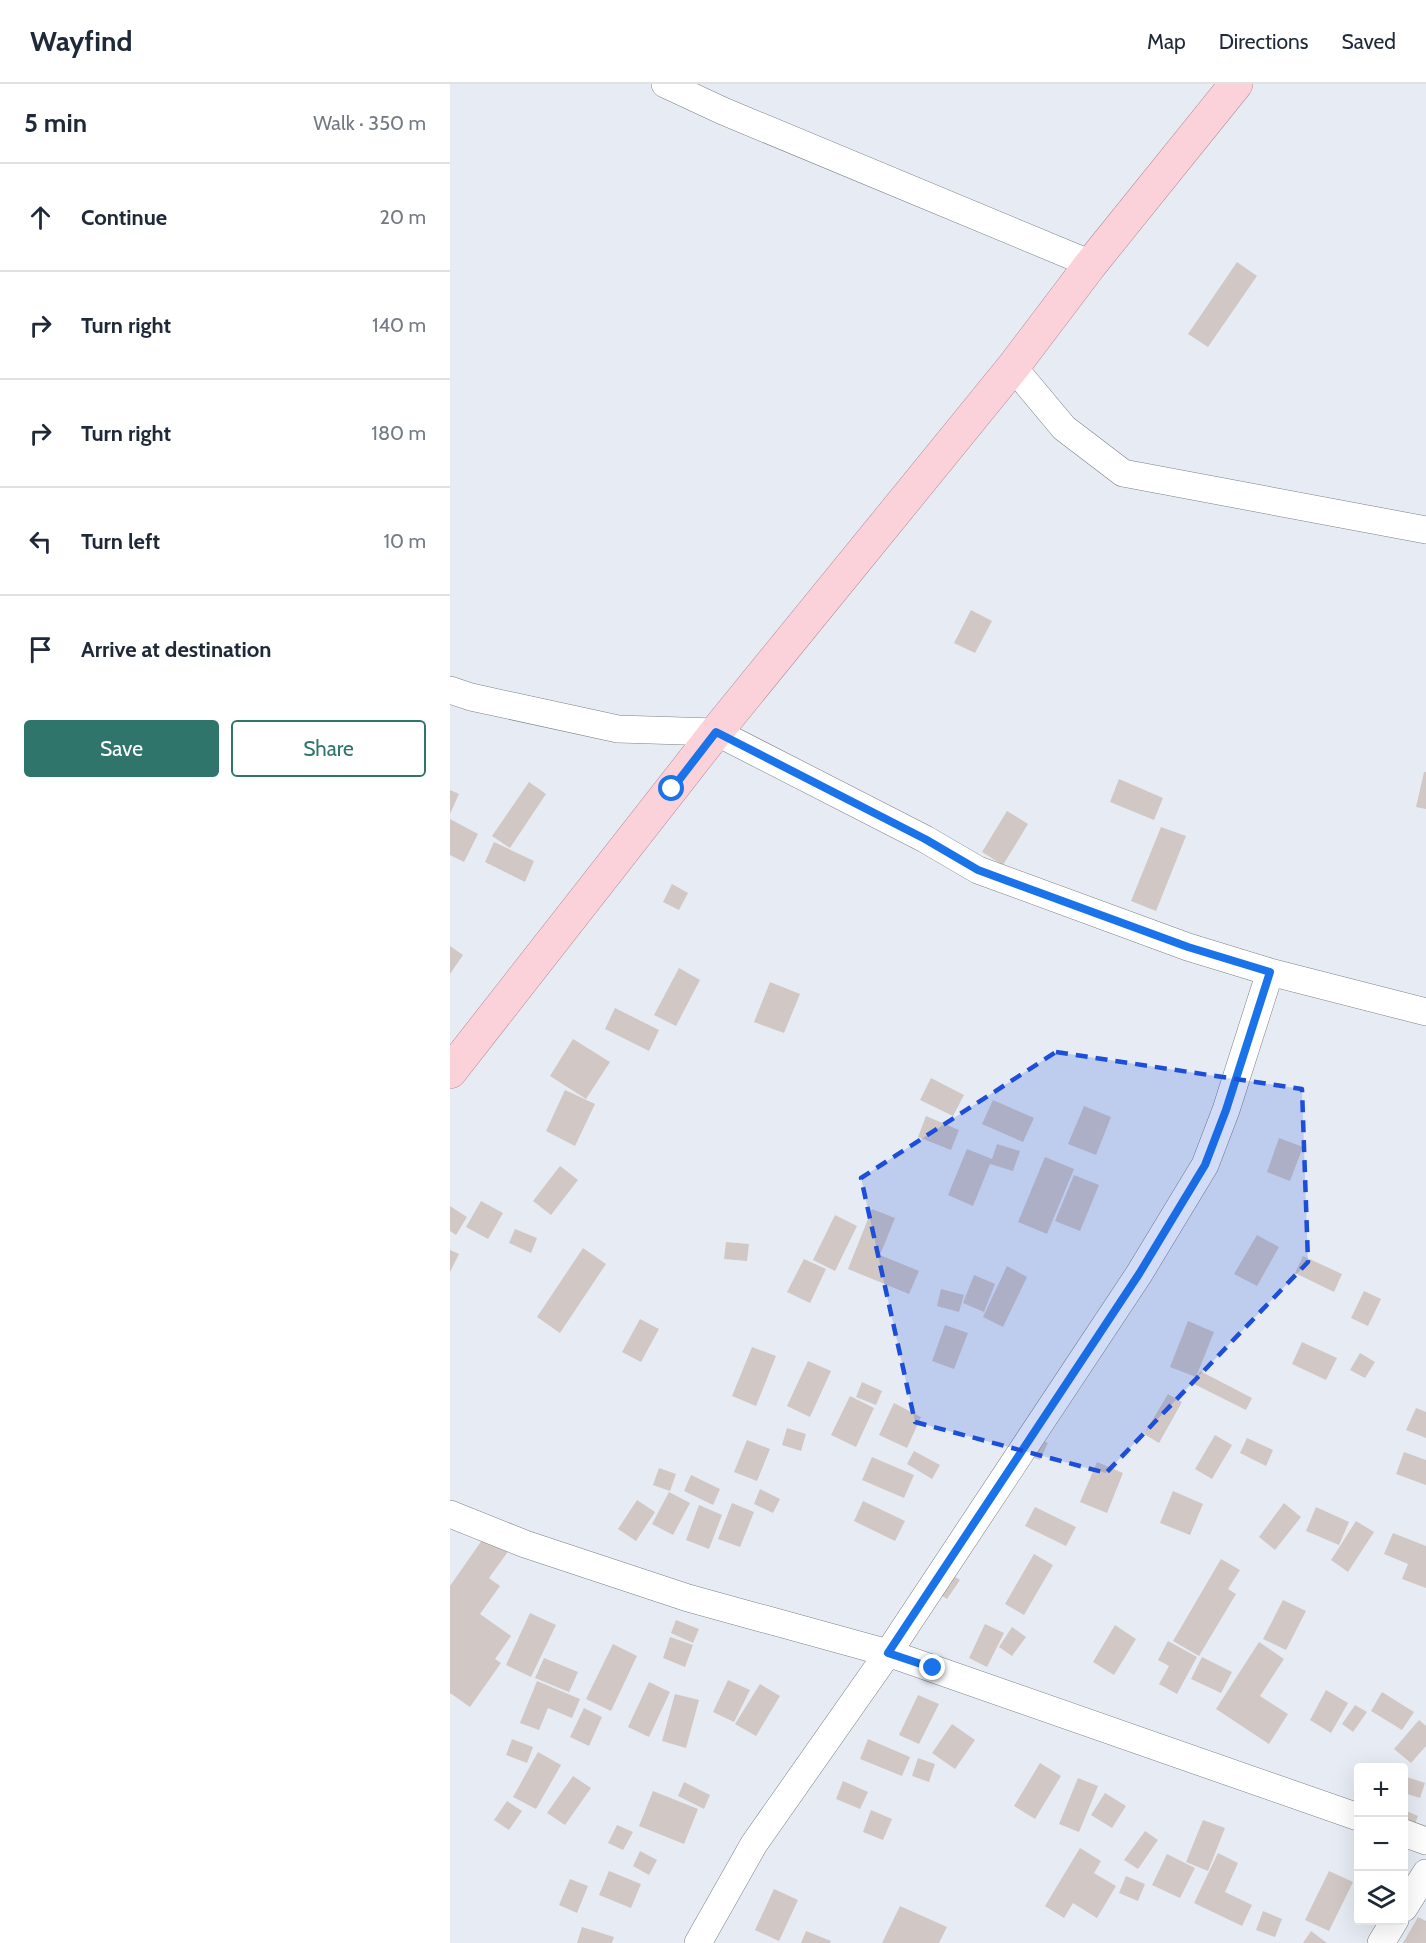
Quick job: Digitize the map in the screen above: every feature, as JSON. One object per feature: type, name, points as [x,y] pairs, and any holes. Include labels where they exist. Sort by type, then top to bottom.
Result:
[{"type":"main road","points":[[450,1072],[716,732],[1014,367],[1091,264],[1236,84]]},
{"type":"street","points":[[664,84],[723,111],[1091,264]]},
{"type":"street","points":[[1014,367],[1064,428],[1123,473],[1426,530]]},
{"type":"street","points":[[450,690],[471,697],[618,729],[716,732],[925,839],[978,870],[1188,947],[1270,972],[1426,1012]]},
{"type":"street","points":[[698,1943],[754,1844],[888,1653],[1139,1274],[1205,1165],[1226,1110],[1270,972]]},
{"type":"street","points":[[450,1514],[525,1544],[688,1598],[888,1653],[1354,1815]]},
{"type":"street","points":[[1408,1834],[1426,1841]]},
{"type":"street","points":[[1408,1902],[1426,1873]]},
{"type":"street","points":[[1381,1943],[1392,1925]]},
{"type":"highlighted area","points":[[1056,1052],[1302,1089],[1308,1262],[1106,1473],[915,1422],[861,1178]]},
{"type":"building","points":[[1237,262],[1257,276],[1208,347],[1188,334]]},
{"type":"building","points":[[971,610],[992,621],[975,653],[954,643]]},
{"type":"building","points":[[1424,772],[1426,772],[1426,809],[1416,807]]},
{"type":"building","points":[[1119,779],[1163,798],[1154,820],[1110,802]]},
{"type":"building","points":[[529,782],[546,794],[510,848],[492,836]]},
{"type":"building","points":[[450,790],[459,794],[450,814]]},
{"type":"building","points":[[1007,811],[1028,824],[1003,865],[982,852]]},
{"type":"building","points":[[450,819],[478,834],[464,862],[450,855]]},
{"type":"building","points":[[1161,827],[1186,836],[1156,911],[1131,901]]},
{"type":"building","points":[[494,842],[534,861],[525,882],[485,862]]},
{"type":"building","points":[[672,884],[688,893],[679,910],[663,902]]},
{"type":"building","points":[[450,946],[463,955],[450,974]]},
{"type":"building","points":[[679,968],[700,980],[676,1026],[654,1015]]},
{"type":"building","points":[[770,982],[800,994],[784,1033],[754,1022]]},
{"type":"building","points":[[615,1008],[659,1030],[649,1051],[605,1029]]},
{"type":"building","points":[[573,1039],[610,1062],[586,1099],[550,1076]]},
{"type":"building","points":[[931,1078],[964,1095],[953,1116],[920,1100]]},
{"type":"building","points":[[565,1090],[595,1104],[575,1146],[546,1131]]},
{"type":"building","points":[[993,1100],[1034,1118],[1023,1142],[982,1124]]},
{"type":"building","points":[[1084,1106],[1111,1117],[1096,1155],[1068,1144]]},
{"type":"building","points":[[926,1116],[959,1130],[951,1150],[918,1137]]},
{"type":"building","points":[[1279,1138],[1303,1147],[1290,1181],[1267,1172]]},
{"type":"building","points":[[997,1144],[1020,1151],[1013,1171],[990,1164],[973,1206],[948,1195],[967,1149],[992,1159]]},
{"type":"building","points":[[1045,1157],[1074,1169],[1047,1234],[1018,1222]]},
{"type":"building","points":[[560,1166],[578,1180],[551,1215],[533,1201]]},
{"type":"building","points":[[1074,1175],[1099,1185],[1080,1231],[1055,1221]]},
{"type":"building","points":[[481,1201],[503,1213],[488,1239],[466,1227]]},
{"type":"building","points":[[450,1206],[467,1217],[456,1235],[450,1231]]},
{"type":"building","points":[[872,1209],[895,1218],[880,1255],[919,1271],[909,1294],[848,1269]]},
{"type":"building","points":[[835,1215],[857,1226],[835,1271],[813,1260]]},
{"type":"building","points":[[515,1229],[537,1238],[531,1253],[509,1243]]},
{"type":"building","points":[[1257,1235],[1279,1247],[1257,1286],[1234,1274]]},
{"type":"building","points":[[726,1242],[749,1244],[747,1261],[724,1259]]},
{"type":"building","points":[[583,1248],[606,1264],[560,1333],[537,1317]]},
{"type":"building","points":[[450,1250],[459,1254],[450,1272]]},
{"type":"building","points":[[1303,1256],[1342,1274],[1334,1292],[1295,1273]]},
{"type":"building","points":[[804,1259],[826,1269],[810,1303],[787,1292]]},
{"type":"building","points":[[1007,1266],[1027,1277],[1003,1327],[983,1317]]},
{"type":"building","points":[[974,1275],[995,1284],[984,1312],[963,1303]]},
{"type":"building","points":[[941,1289],[964,1295],[959,1312],[937,1306]]},
{"type":"building","points":[[1364,1291],[1381,1299],[1368,1326],[1351,1318]]},
{"type":"building","points":[[640,1319],[659,1329],[641,1362],[622,1352]]},
{"type":"building","points":[[1188,1321],[1214,1332],[1196,1377],[1170,1367]]},
{"type":"building","points":[[945,1325],[968,1333],[954,1369],[932,1361]]},
{"type":"building","points":[[1302,1342],[1337,1358],[1326,1380],[1292,1364]]},
{"type":"building","points":[[752,1347],[776,1356],[756,1406],[732,1396]]},
{"type":"building","points":[[1360,1353],[1375,1362],[1365,1378],[1350,1370]]},
{"type":"building","points":[[808,1361],[831,1371],[810,1417],[787,1406]]},
{"type":"building","points":[[1200,1371],[1252,1398],[1246,1410],[1194,1384]]},
{"type":"building","points":[[862,1382],[882,1391],[876,1405],[856,1397]]},
{"type":"building","points":[[1168,1394],[1182,1402],[1159,1443],[1144,1434]]},
{"type":"building","points":[[850,1396],[874,1408],[856,1447],[831,1435]]},
{"type":"building","points":[[894,1403],[921,1417],[907,1448],[879,1435]]},
{"type":"building","points":[[1416,1408],[1426,1412],[1426,1438],[1406,1430]]},
{"type":"building","points":[[787,1428],[806,1434],[801,1451],[782,1445]]},
{"type":"building","points":[[1027,1434],[1048,1443],[1040,1460],[1020,1452]]},
{"type":"building","points":[[1215,1435],[1232,1445],[1212,1479],[1195,1469]]},
{"type":"building","points":[[1247,1438],[1273,1450],[1266,1466],[1240,1453]]},
{"type":"building","points":[[747,1440],[770,1449],[757,1481],[734,1472]]},
{"type":"building","points":[[914,1451],[940,1465],[932,1479],[907,1464]]},
{"type":"building","points":[[1404,1452],[1426,1460],[1426,1485],[1396,1474]]},
{"type":"building","points":[[872,1457],[914,1475],[904,1498],[862,1480]]},
{"type":"building","points":[[1097,1462],[1123,1473],[1107,1513],[1080,1502]]},
{"type":"building","points":[[659,1468],[676,1474],[670,1491],[653,1485]]},
{"type":"building","points":[[691,1475],[720,1489],[713,1505],[684,1491]]},
{"type":"building","points":[[760,1489],[780,1499],[773,1513],[754,1504]]},
{"type":"building","points":[[1173,1491],[1203,1504],[1190,1535],[1160,1523]]},
{"type":"building","points":[[669,1492],[690,1503],[673,1535],[652,1524]]},
{"type":"building","points":[[637,1500],[655,1512],[636,1541],[618,1529]]},
{"type":"building","points":[[863,1501],[905,1521],[895,1541],[854,1521]]},
{"type":"building","points":[[732,1503],[754,1512],[740,1547],[718,1539]]},
{"type":"building","points":[[1284,1503],[1301,1517],[1275,1550],[1259,1537]]},
{"type":"building","points":[[699,1505],[722,1515],[709,1549],[686,1540]]},
{"type":"building","points":[[1035,1507],[1076,1527],[1066,1546],[1025,1526]]},
{"type":"building","points":[[1316,1507],[1349,1522],[1339,1545],[1306,1531]]},
{"type":"building","points":[[1356,1521],[1374,1532],[1348,1572],[1331,1560]]},
{"type":"building","points":[[489,1530],[512,1546],[489,1578],[500,1586],[480,1614],[511,1636],[495,1659],[501,1663],[470,1707],[450,1693],[450,1586]]},
{"type":"building","points":[[1393,1533],[1426,1546],[1426,1588],[1402,1579],[1408,1564],[1384,1554]]},
{"type":"building","points":[[1034,1554],[1053,1565],[1024,1615],[1005,1604]]},
{"type":"building","points":[[1221,1559],[1240,1570],[1228,1589],[1236,1594],[1199,1656],[1173,1641]]},
{"type":"building","points":[[944,1570],[960,1580],[947,1599],[931,1589]]},
{"type":"building","points":[[1283,1600],[1306,1611],[1286,1650],[1263,1639]]},
{"type":"building","points":[[530,1613],[556,1625],[531,1677],[506,1665]]},
{"type":"building","points":[[676,1620],[699,1629],[693,1643],[671,1633]]},
{"type":"building","points":[[985,1624],[1004,1633],[987,1667],[969,1658]]},
{"type":"building","points":[[1115,1625],[1136,1639],[1114,1675],[1093,1662]]},
{"type":"building","points":[[1012,1627],[1026,1637],[1012,1656],[999,1647]]},
{"type":"building","points":[[670,1637],[693,1645],[685,1667],[663,1658]]},
{"type":"building","points":[[1168,1641],[1197,1657],[1177,1694],[1159,1684],[1169,1666],[1158,1660]]},
{"type":"building","points":[[1259,1642],[1284,1659],[1260,1696],[1288,1714],[1269,1744],[1216,1709]]},
{"type":"building","points":[[613,1644],[637,1656],[611,1711],[586,1699]]},
{"type":"building","points":[[1202,1657],[1232,1672],[1221,1693],[1191,1679]]},
{"type":"building","points":[[544,1658],[578,1672],[569,1692],[535,1678]]},
{"type":"building","points":[[728,1680],[750,1690],[734,1722],[713,1712]]},
{"type":"building","points":[[537,1681],[580,1699],[572,1718],[548,1708],[539,1730],[520,1723]]},
{"type":"building","points":[[649,1682],[670,1692],[649,1737],[628,1727]]},
{"type":"building","points":[[760,1684],[780,1696],[756,1736],[735,1724]]},
{"type":"building","points":[[1326,1690],[1348,1703],[1331,1733],[1310,1720]]},
{"type":"building","points":[[1382,1692],[1414,1712],[1402,1730],[1371,1711]]},
{"type":"building","points":[[675,1694],[699,1700],[686,1748],[662,1741]]},
{"type":"building","points":[[918,1695],[939,1704],[919,1744],[899,1735]]},
{"type":"building","points":[[1355,1705],[1367,1712],[1353,1732],[1342,1724]]},
{"type":"building","points":[[584,1708],[602,1717],[589,1746],[570,1737]]},
{"type":"building","points":[[1419,1720],[1426,1726],[1426,1746],[1411,1763],[1394,1749]]},
{"type":"building","points":[[952,1724],[975,1740],[955,1769],[932,1753]]},
{"type":"building","points":[[512,1739],[533,1747],[527,1763],[506,1755]]},
{"type":"building","points":[[868,1739],[910,1757],[902,1776],[860,1759]]},
{"type":"building","points":[[538,1752],[561,1765],[536,1809],[513,1797]]},
{"type":"building","points":[[918,1758],[935,1764],[929,1782],[912,1776]]},
{"type":"building","points":[[1040,1763],[1061,1776],[1035,1819],[1014,1806]]},
{"type":"building","points":[[573,1776],[591,1788],[565,1825],[547,1813]]},
{"type":"building","points":[[1408,1777],[1425,1783],[1420,1798],[1408,1794]]},
{"type":"building","points":[[1078,1778],[1098,1786],[1079,1832],[1059,1824]]},
{"type":"building","points":[[843,1781],[868,1792],[860,1809],[836,1799]]},
{"type":"building","points":[[684,1782],[710,1795],[704,1809],[678,1796]]},
{"type":"building","points":[[653,1791],[698,1809],[684,1844],[639,1826]]},
{"type":"building","points":[[1105,1793],[1126,1806],[1112,1828],[1091,1815]]},
{"type":"building","points":[[507,1801],[522,1811],[509,1830],[494,1820]]},
{"type":"building","points":[[871,1810],[892,1819],[883,1840],[863,1832]]},
{"type":"building","points":[[1408,1812],[1418,1816],[1412,1832],[1408,1830]]},
{"type":"building","points":[[1203,1820],[1225,1828],[1208,1871],[1186,1862]]},
{"type":"building","points":[[617,1825],[633,1832],[623,1850],[608,1843]]},
{"type":"building","points":[[1145,1831],[1158,1840],[1138,1869],[1124,1860]]},
{"type":"building","points":[[1080,1848],[1101,1861],[1094,1873],[1116,1886],[1097,1918],[1073,1903],[1064,1918],[1045,1906]]},
{"type":"building","points":[[640,1851],[657,1860],[649,1875],[633,1866]]},
{"type":"building","points":[[1218,1853],[1238,1863],[1225,1892],[1252,1905],[1242,1926],[1194,1903]]},
{"type":"building","points":[[1167,1854],[1195,1868],[1180,1898],[1152,1885]]},
{"type":"building","points":[[609,1871],[641,1884],[631,1908],[599,1895]]},
{"type":"building","points":[[1329,1871],[1353,1882],[1329,1931],[1305,1920]]},
{"type":"building","points":[[1126,1876],[1145,1884],[1138,1901],[1119,1893]]},
{"type":"building","points":[[570,1879],[588,1886],[577,1913],[559,1905]]},
{"type":"building","points":[[774,1889],[798,1900],[779,1941],[755,1930]]},
{"type":"building","points":[[900,1906],[947,1927],[939,1943],[882,1943]]},
{"type":"building","points":[[1263,1911],[1282,1919],[1275,1937],[1256,1930]]},
{"type":"building","points":[[1418,1917],[1426,1921],[1426,1943],[1403,1943]]},
{"type":"building","points":[[582,1927],[614,1937],[612,1943],[577,1943]]},
{"type":"building","points":[[806,1931],[831,1941],[830,1943],[801,1943]]},
{"type":"building","points":[[1311,1931],[1327,1943],[1303,1943]]},
{"type":"route","points":[[672,789],[716,732],[925,839],[978,870],[1188,947],[1270,972],[1226,1110],[1205,1165],[1139,1274],[888,1653],[933,1668]]}]
